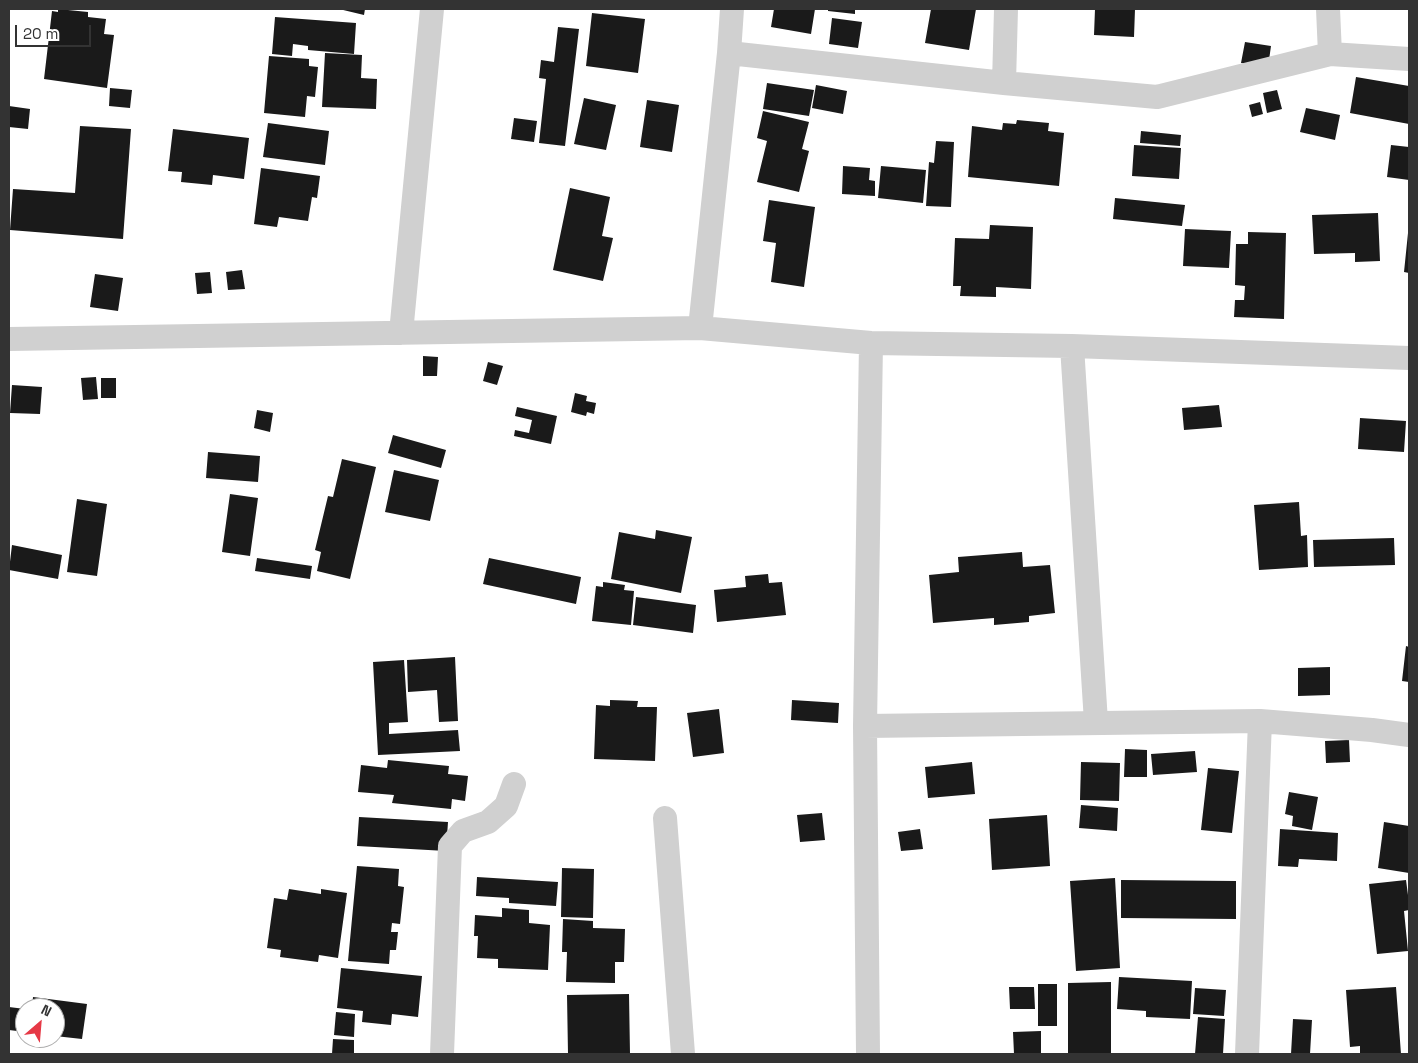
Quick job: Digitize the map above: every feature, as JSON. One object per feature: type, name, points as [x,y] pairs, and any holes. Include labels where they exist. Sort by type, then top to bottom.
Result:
[{"type":"street","points":[[401,333],[432,9]]},
{"type":"street","points":[[700,328],[732,9]]},
{"type":"street","points":[[1004,83],[1006,9]]},
{"type":"street","points":[[1328,9],[1330,54]]},
{"type":"street","points":[[729,53],[1004,83],[1157,97],[1330,54],[1409,59]]},
{"type":"street","points":[[9,339],[700,328],[872,343],[1072,346],[1409,358]]},
{"type":"street","points":[[868,1054],[865,726],[872,343]]},
{"type":"street","points":[[1072,346],[1096,722]]},
{"type":"street","points":[[865,726],[1260,721],[1372,730],[1409,735]]},
{"type":"street","points":[[1247,1054],[1260,721]]},
{"type":"street","points":[[442,1054],[450,846],[463,831],[488,822],[506,806],[514,784]]},
{"type":"street","points":[[665,818],[682,1054]]},
{"type":"building","points":[[58,9],[88,12],[88,17],[106,19],[104,34],[114,35],[107,88],[44,79],[52,11],[58,12]]},
{"type":"building","points":[[339,9],[365,9],[364,15]]},
{"type":"building","points":[[774,9],[815,9],[811,34],[771,27]]},
{"type":"building","points":[[828,9],[855,9],[855,14],[828,11]]},
{"type":"building","points":[[931,9],[976,9],[969,50],[925,43]]},
{"type":"building","points":[[1095,9],[1135,9],[1134,37],[1094,35]]},
{"type":"building","points":[[592,13],[645,19],[638,73],[586,66]]},
{"type":"building","points":[[275,17],[356,23],[354,54],[308,50],[308,46],[293,44],[292,56],[272,54]]},
{"type":"building","points":[[832,18],[862,22],[858,48],[829,44]]},
{"type":"building","points":[[558,27],[579,29],[565,146],[539,143],[546,79],[539,78],[541,60],[554,62]]},
{"type":"building","points":[[1245,42],[1271,46],[1268,67],[1241,63]]},
{"type":"building","points":[[325,53],[362,55],[361,78],[377,79],[376,109],[322,107]]},
{"type":"building","points":[[269,56],[309,59],[309,66],[318,67],[315,97],[307,96],[305,117],[264,113]]},
{"type":"building","points":[[1356,77],[1409,86],[1409,124],[1350,113]]},
{"type":"building","points":[[767,83],[814,90],[809,116],[763,109]]},
{"type":"building","points":[[816,85],[847,91],[843,114],[812,108]]},
{"type":"building","points":[[110,88],[132,90],[130,108],[109,106]]},
{"type":"building","points":[[1277,90],[1282,109],[1267,113],[1263,93]]},
{"type":"building","points":[[584,98],[616,105],[606,150],[574,144]]},
{"type":"building","points":[[647,100],[679,105],[672,152],[640,147]]},
{"type":"building","points":[[1260,102],[1263,114],[1252,117],[1249,105]]},
{"type":"building","points":[[9,106],[30,109],[28,129],[9,127]]},
{"type":"building","points":[[1306,108],[1340,115],[1335,140],[1300,132]]},
{"type":"building","points":[[763,111],[809,122],[802,149],[809,151],[799,192],[757,182],[767,141],[757,138]]},
{"type":"building","points":[[514,118],[537,121],[534,142],[511,139]]},
{"type":"building","points":[[1017,120],[1049,123],[1048,131],[1064,133],[1059,186],[968,177],[972,126],[1002,130],[1003,123],[1016,124]]},
{"type":"building","points":[[268,123],[329,131],[325,165],[263,157]]},
{"type":"building","points":[[80,126],[131,129],[123,239],[10,230],[13,189],[75,193]]},
{"type":"building","points":[[173,129],[249,138],[244,179],[213,175],[212,185],[181,182],[182,172],[168,171]]},
{"type":"building","points":[[1141,131],[1181,135],[1180,146],[1140,143]]},
{"type":"building","points":[[936,141],[954,142],[951,207],[926,206],[929,162],[934,163]]},
{"type":"building","points":[[1134,145],[1181,148],[1179,179],[1132,176]]},
{"type":"building","points":[[1391,145],[1409,147],[1409,180],[1387,177]]},
{"type":"building","points":[[843,166],[870,168],[869,180],[875,181],[875,196],[842,194]]},
{"type":"building","points":[[881,166],[926,170],[923,203],[878,198]]},
{"type":"building","points":[[261,168],[320,176],[317,198],[312,197],[308,221],[279,217],[277,227],[254,224]]},
{"type":"building","points":[[570,188],[610,197],[602,236],[613,238],[603,281],[553,270]]},
{"type":"building","points":[[1115,198],[1185,205],[1182,226],[1113,219]]},
{"type":"building","points":[[769,200],[815,207],[804,287],[771,282],[776,243],[763,241]]},
{"type":"building","points":[[1378,213],[1380,261],[1355,262],[1355,253],[1314,254],[1312,215]]},
{"type":"building","points":[[990,225],[1033,227],[1031,289],[996,287],[996,297],[960,296],[961,286],[953,286],[955,238],[989,239]]},
{"type":"building","points":[[1185,229],[1231,231],[1229,268],[1183,266]]},
{"type":"building","points":[[1248,232],[1286,233],[1284,319],[1234,317],[1235,300],[1244,300],[1245,286],[1235,285],[1236,244],[1248,244]]},
{"type":"building","points":[[1409,233],[1409,273],[1404,272]]},
{"type":"building","points":[[242,270],[245,289],[228,290],[226,272]]},
{"type":"building","points":[[210,272],[212,293],[197,294],[195,273]]},
{"type":"building","points":[[95,274],[123,278],[118,311],[90,307]]},
{"type":"building","points":[[423,356],[438,357],[437,376],[423,376]]},
{"type":"building","points":[[488,362],[503,366],[497,385],[483,381]]},
{"type":"building","points":[[96,377],[98,399],[83,400],[81,378]]},
{"type":"building","points":[[101,378],[116,378],[116,398],[101,398]]},
{"type":"building","points":[[12,385],[42,387],[40,414],[10,413]]},
{"type":"building","points":[[575,393],[587,396],[586,401],[596,403],[594,414],[587,412],[586,416],[571,412]]},
{"type":"building","points":[[1219,405],[1222,427],[1184,430],[1182,408]]},
{"type":"building","points":[[517,407],[557,416],[551,444],[514,436],[515,430],[529,433],[532,420],[515,416]]},
{"type":"building","points":[[257,410],[273,413],[270,432],[254,428]]},
{"type":"building","points":[[1360,418],[1406,421],[1404,452],[1358,449]]},
{"type":"building","points":[[393,435],[446,450],[441,468],[388,453]]},
{"type":"building","points":[[208,452],[260,456],[258,482],[206,478]]},
{"type":"building","points":[[342,459],[376,467],[350,579],[317,571],[321,552],[315,550],[328,496],[333,497]]},
{"type":"building","points":[[394,470],[439,480],[430,521],[385,512]]},
{"type":"building","points":[[230,494],[258,498],[250,556],[222,552]]},
{"type":"building","points":[[77,499],[107,504],[97,576],[67,572]]},
{"type":"building","points":[[1299,502],[1301,536],[1307,535],[1308,567],[1259,570],[1254,505]]},
{"type":"building","points":[[656,530],[692,537],[681,593],[611,579],[619,532],[655,539]]},
{"type":"building","points":[[1394,538],[1395,565],[1314,567],[1313,540]]},
{"type":"building","points":[[12,545],[62,555],[58,579],[9,570]]},
{"type":"building","points":[[1022,552],[1023,567],[1050,565],[1055,613],[1029,616],[1029,622],[994,625],[994,618],[933,623],[929,575],[959,572],[958,557]]},
{"type":"building","points":[[257,558],[312,566],[310,579],[255,571]]},
{"type":"building","points":[[489,558],[581,577],[576,604],[483,584]]},
{"type":"building","points":[[768,574],[769,583],[782,582],[786,615],[717,622],[714,590],[746,587],[745,576]]},
{"type":"building","points":[[603,582],[625,585],[624,590],[634,591],[631,625],[592,621],[596,586],[603,587]]},
{"type":"building","points":[[636,597],[696,605],[693,633],[633,625]]},
{"type":"building","points":[[1406,646],[1409,647],[1409,682],[1402,681]]},
{"type":"building","points":[[455,657],[458,721],[439,722],[437,690],[408,692],[407,660]]},
{"type":"building","points":[[404,660],[408,722],[389,723],[389,734],[458,730],[460,751],[378,755],[373,662]]},
{"type":"building","points":[[1330,667],[1330,695],[1298,696],[1298,668]]},
{"type":"building","points":[[610,700],[638,701],[637,707],[657,707],[655,761],[594,759],[596,705],[610,706]]},
{"type":"building","points":[[792,700],[839,703],[838,723],[791,720]]},
{"type":"building","points":[[719,709],[724,753],[693,757],[687,713]]},
{"type":"building","points":[[1349,740],[1350,762],[1326,763],[1325,741]]},
{"type":"building","points":[[1125,749],[1147,750],[1147,777],[1124,777]]},
{"type":"building","points":[[1195,751],[1197,772],[1153,775],[1151,754]]},
{"type":"building","points":[[388,760],[449,766],[448,774],[468,776],[465,801],[452,799],[451,809],[392,803],[394,795],[358,792],[361,765],[387,768]]},
{"type":"building","points":[[972,762],[975,794],[928,798],[925,767]]},
{"type":"building","points":[[1081,762],[1120,763],[1119,801],[1080,800]]},
{"type":"building","points":[[1208,768],[1239,771],[1232,833],[1201,830]]},
{"type":"building","points":[[1289,792],[1318,797],[1312,830],[1292,826],[1293,816],[1285,814]]},
{"type":"building","points":[[1081,805],[1118,808],[1117,831],[1079,828]]},
{"type":"building","points":[[822,813],[825,840],[800,842],[797,815]]},
{"type":"building","points":[[1047,815],[1050,866],[992,870],[989,819]]},
{"type":"building","points":[[359,817],[448,822],[446,851],[357,846]]},
{"type":"building","points":[[1384,822],[1409,826],[1409,873],[1378,868]]},
{"type":"building","points":[[920,829],[923,849],[901,851],[898,832]]},
{"type":"building","points":[[1280,829],[1338,833],[1337,861],[1299,859],[1298,867],[1278,866]]},
{"type":"building","points":[[357,866],[399,869],[398,886],[404,887],[400,924],[392,923],[391,932],[398,932],[396,950],[390,950],[389,964],[348,961]]},
{"type":"building","points":[[562,868],[594,869],[593,918],[561,917]]},
{"type":"building","points":[[477,877],[558,882],[556,906],[509,903],[509,898],[476,896]]},
{"type":"building","points":[[1115,878],[1120,968],[1076,971],[1070,881]]},
{"type":"building","points":[[1121,880],[1236,881],[1236,919],[1121,918]]},
{"type":"building","points":[[1406,880],[1409,910],[1404,911],[1408,951],[1377,954],[1369,884]]},
{"type":"building","points":[[289,889],[321,894],[321,889],[347,893],[338,958],[319,955],[318,962],[280,957],[281,950],[267,948],[274,898],[287,900]]},
{"type":"building","points":[[502,908],[529,910],[529,923],[550,925],[548,970],[498,968],[498,959],[477,958],[478,936],[474,936],[475,915],[502,917]]},
{"type":"building","points":[[563,919],[593,921],[593,928],[625,929],[624,962],[615,962],[615,983],[566,982],[567,952],[562,952]]},
{"type":"building","points":[[341,968],[422,976],[418,1017],[392,1014],[391,1025],[362,1022],[363,1011],[337,1008]]},
{"type":"building","points":[[1119,977],[1192,981],[1190,1019],[1146,1017],[1146,1011],[1117,1009]]},
{"type":"building","points":[[1111,982],[1111,1054],[1068,1054],[1068,983]]},
{"type":"building","points":[[1038,984],[1057,984],[1057,1026],[1038,1026]]},
{"type":"building","points":[[1009,987],[1034,987],[1035,1009],[1010,1009]]},
{"type":"building","points":[[1396,987],[1401,1054],[1360,1054],[1360,1046],[1350,1047],[1346,990]]},
{"type":"building","points":[[1195,988],[1226,990],[1224,1016],[1193,1014]]},
{"type":"building","points":[[629,994],[630,1054],[568,1054],[567,995]]},
{"type":"building","points":[[65,1001],[87,1004],[82,1039],[65,1037]]},
{"type":"building","points":[[9,1007],[15,1008],[15,1031],[9,1030]]},
{"type":"building","points":[[336,1012],[355,1014],[354,1037],[334,1035]]},
{"type":"building","points":[[1198,1017],[1225,1019],[1223,1054],[1195,1054]]},
{"type":"building","points":[[1293,1019],[1312,1020],[1310,1054],[1291,1054]]},
{"type":"building","points":[[1041,1031],[1041,1054],[1014,1054],[1013,1032]]},
{"type":"building","points":[[333,1039],[354,1040],[354,1054],[332,1054]]}]
